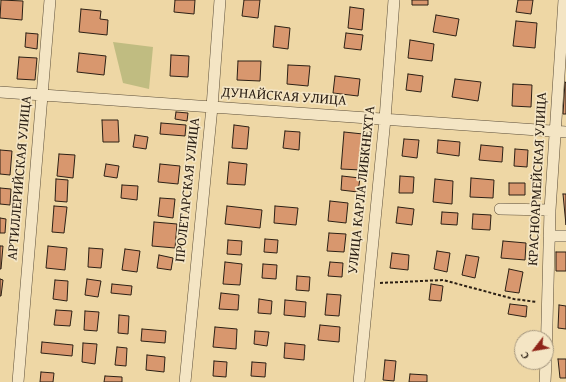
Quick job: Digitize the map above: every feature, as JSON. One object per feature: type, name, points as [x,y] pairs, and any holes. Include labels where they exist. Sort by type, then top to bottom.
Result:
[{"type":"street","name":"АРТИЛЛЕРИЙСКАЯ УЛИЦА","points":[[18,382],[50,0]]},
{"type":"street","name":"ПРОЛЕТАРСКАЯ УЛИЦА","points":[[185,382],[212,107],[220,0]]},
{"type":"street","name":"УЛИЦА КАРЛА ЛИБКНЕХТА","points":[[360,382],[368,283],[385,119],[394,0]]},
{"type":"street","name":"КРАСНОАРМЕЙСКАЯ УЛИЦА","points":[[547,330],[550,210],[561,132],[564,0]]},
{"type":"street","name":"ДУНАЙСКАЯ УЛИЦА","points":[[0,92],[561,132]]},
{"type":"street","points":[[500,209],[550,210]]},
{"type":"street","points":[[550,236],[566,236]]},
{"type":"street","name":"КРАСНОАРМЕЙСКАЯ УЛИЦА","points":[[544,382],[545,370]]},
{"type":"path","points":[[368,283],[443,280],[514,300],[548,304]]},
{"type":"shaded area","points":[[113,42],[153,47],[149,89],[123,83]]},
{"type":"building","points":[[1,0],[23,1],[22,20],[0,18]]},
{"type":"building","points":[[175,0],[195,0],[194,14],[174,12]]},
{"type":"building","points":[[244,0],[260,0],[258,18],[242,16]]},
{"type":"building","points":[[412,0],[428,0],[428,5],[412,5]]},
{"type":"building","points":[[518,0],[533,0],[531,14],[516,12]]},
{"type":"building","points":[[350,7],[364,9],[362,30],[348,28]]},
{"type":"building","points":[[81,9],[101,11],[100,19],[108,20],[107,35],[79,32]]},
{"type":"building","points":[[436,15],[459,19],[456,36],[433,32]]},
{"type":"building","points":[[516,21],[537,23],[535,48],[513,46]]},
{"type":"building","points":[[275,26],[290,28],[288,49],[273,47]]},
{"type":"building","points":[[26,33],[38,34],[37,49],[25,47]]},
{"type":"building","points":[[346,33],[363,35],[361,50],[344,48]]},
{"type":"building","points":[[410,40],[434,44],[432,61],[408,58]]},
{"type":"building","points":[[79,53],[106,56],[104,75],[77,72]]},
{"type":"building","points":[[171,55],[189,56],[188,77],[170,76]]},
{"type":"building","points":[[19,57],[37,58],[35,80],[17,79]]},
{"type":"building","points":[[238,61],[261,61],[260,81],[237,80]]},
{"type":"building","points":[[288,65],[310,66],[308,86],[287,84]]},
{"type":"building","points":[[408,74],[423,76],[421,92],[406,90]]},
{"type":"building","points":[[335,76],[360,79],[358,96],[333,93]]},
{"type":"building","points":[[455,79],[481,82],[478,101],[452,97]]},
{"type":"building","points":[[565,82],[566,114],[563,114]]},
{"type":"building","points":[[513,84],[532,85],[531,107],[512,106]]},
{"type":"building","points":[[176,112],[188,113],[187,121],[175,119]]},
{"type":"building","points":[[102,120],[118,120],[119,142],[103,142]]},
{"type":"building","points":[[161,123],[186,125],[185,136],[160,134]]},
{"type":"building","points":[[234,125],[249,127],[247,149],[232,148]]},
{"type":"building","points":[[285,131],[300,132],[299,150],[283,148]]},
{"type":"building","points":[[344,132],[363,134],[361,170],[341,169]]},
{"type":"building","points":[[135,135],[148,137],[146,149],[133,147]]},
{"type":"building","points":[[404,139],[419,140],[417,158],[402,156]]},
{"type":"building","points":[[438,140],[460,142],[459,156],[437,153]]},
{"type":"building","points":[[481,145],[503,147],[502,162],[479,160]]},
{"type":"building","points":[[515,149],[528,150],[527,167],[514,166]]},
{"type":"building","points":[[0,150],[12,151],[10,175],[0,174]]},
{"type":"building","points":[[59,154],[75,155],[73,178],[57,176]]},
{"type":"building","points":[[229,162],[247,164],[245,185],[227,184]]},
{"type":"building","points":[[106,164],[119,166],[117,178],[104,176]]},
{"type":"building","points":[[160,164],[180,166],[178,184],[158,182]]},
{"type":"building","points":[[342,176],[360,178],[358,192],[341,190]]},
{"type":"building","points":[[400,176],[414,177],[413,193],[399,193]]},
{"type":"building","points":[[471,178],[494,180],[493,198],[470,197]]},
{"type":"building","points":[[56,179],[68,180],[67,202],[55,201]]},
{"type":"building","points":[[435,179],[453,181],[452,204],[433,202]]},
{"type":"building","points":[[509,183],[525,183],[525,195],[509,195]]},
{"type":"building","points":[[122,185],[138,186],[137,200],[121,198]]},
{"type":"building","points":[[0,188],[11,189],[10,205],[0,204]]},
{"type":"building","points":[[563,194],[566,194],[566,225]]},
{"type":"building","points":[[160,198],[175,199],[173,218],[158,216]]},
{"type":"building","points":[[330,201],[348,203],[346,223],[328,221]]},
{"type":"building","points":[[54,206],[67,207],[64,233],[52,232]]},
{"type":"building","points":[[227,206],[262,210],[260,228],[225,224]]},
{"type":"building","points":[[275,206],[298,208],[296,225],[274,223]]},
{"type":"building","points":[[398,207],[414,209],[412,225],[396,223]]},
{"type":"building","points":[[442,212],[458,213],[457,225],[441,224]]},
{"type":"building","points":[[473,214],[491,215],[490,230],[472,229]]},
{"type":"building","points":[[0,218],[6,219],[5,233],[0,233]]},
{"type":"building","points":[[154,222],[177,224],[175,248],[152,246]]},
{"type":"building","points":[[329,233],[346,234],[344,252],[327,251]]},
{"type":"building","points":[[265,239],[278,240],[277,253],[264,252]]},
{"type":"building","points":[[228,240],[242,241],[241,255],[227,254]]},
{"type":"building","points":[[503,241],[526,243],[525,260],[501,258]]},
{"type":"building","points":[[0,246],[3,246],[1,269],[0,269]]},
{"type":"building","points":[[48,246],[67,248],[65,270],[46,268]]},
{"type":"building","points":[[89,248],[103,249],[101,268],[88,267]]},
{"type":"building","points":[[125,249],[140,251],[137,272],[122,270]]},
{"type":"building","points":[[437,251],[450,253],[447,272],[434,269]]},
{"type":"building","points":[[556,252],[566,252],[566,271],[556,271]]},
{"type":"building","points":[[392,253],[409,255],[408,270],[390,268]]},
{"type":"building","points":[[159,255],[173,258],[171,270],[157,268]]},
{"type":"building","points":[[466,255],[479,257],[475,278],[462,275]]},
{"type":"building","points":[[225,262],[242,264],[240,285],[223,284]]},
{"type":"building","points":[[330,262],[343,263],[342,277],[328,276]]},
{"type":"building","points":[[263,264],[277,265],[276,279],[262,278]]},
{"type":"building","points":[[509,269],[523,272],[519,293],[505,291]]},
{"type":"building","points":[[297,276],[310,277],[309,291],[296,290]]},
{"type":"building","points":[[0,279],[3,280],[1,296],[0,296]]},
{"type":"building","points":[[87,279],[101,281],[98,297],[85,295]]},
{"type":"building","points":[[55,280],[68,281],[67,301],[53,299]]},
{"type":"building","points":[[112,284],[132,286],[131,295],[111,293]]},
{"type":"building","points":[[431,284],[443,286],[441,301],[429,300]]},
{"type":"building","points":[[221,293],[239,295],[238,310],[219,309]]},
{"type":"building","points":[[327,294],[341,295],[339,316],[325,315]]},
{"type":"building","points":[[259,299],[272,301],[271,314],[258,313]]},
{"type":"building","points":[[285,300],[306,302],[305,317],[284,315]]},
{"type":"building","points":[[510,304],[527,306],[526,317],[508,314]]},
{"type":"building","points":[[559,305],[566,306],[566,329],[558,328]]},
{"type":"building","points":[[56,310],[72,311],[70,326],[54,325]]},
{"type":"building","points":[[85,311],[99,312],[97,331],[84,330]]},
{"type":"building","points":[[119,315],[129,316],[128,334],[118,333]]},
{"type":"building","points":[[320,325],[340,327],[339,342],[318,340]]},
{"type":"building","points":[[215,327],[237,329],[236,349],[213,347]]},
{"type":"building","points":[[142,329],[166,331],[165,343],[141,341]]},
{"type":"building","points":[[255,331],[269,332],[267,346],[254,344]]},
{"type":"building","points":[[42,342],[73,345],[72,356],[41,353]]},
{"type":"building","points":[[83,343],[97,344],[95,364],[82,362]]},
{"type":"building","points":[[285,343],[305,345],[304,360],[284,358]]},
{"type":"building","points":[[117,347],[127,348],[126,366],[115,365]]},
{"type":"building","points":[[147,355],[165,357],[164,372],[146,370]]},
{"type":"building","points":[[558,359],[566,359],[566,378],[560,378]]},
{"type":"building","points":[[385,360],[396,361],[394,381],[383,380]]},
{"type":"building","points":[[214,361],[227,362],[226,377],[213,376]]},
{"type":"building","points":[[252,362],[266,363],[265,377],[251,376]]},
{"type":"building","points":[[41,372],[54,373],[53,382],[40,382]]},
{"type":"building","points":[[410,374],[427,375],[427,382],[409,382]]},
{"type":"building","points":[[105,376],[122,377],[122,382],[104,382]]}]
